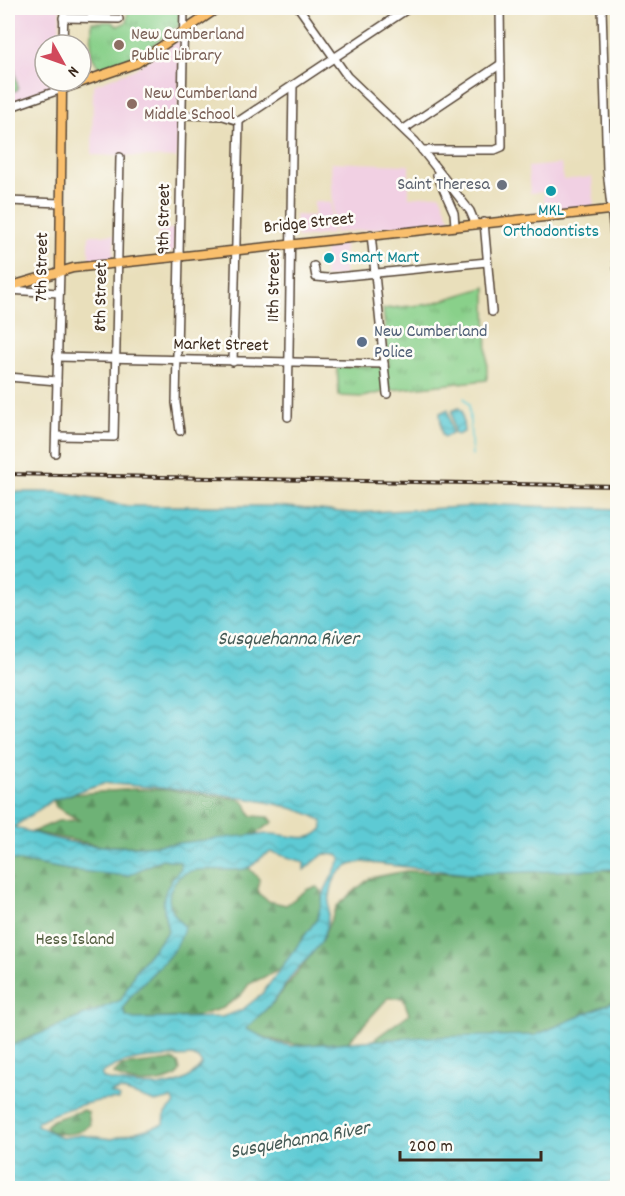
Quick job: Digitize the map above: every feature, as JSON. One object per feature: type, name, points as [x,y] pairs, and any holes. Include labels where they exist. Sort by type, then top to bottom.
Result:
[{"type":"main road","points":[[93,76],[137,63],[218,8]]},
{"type":"main road","name":"7th Street","points":[[60,270],[62,93]]},
{"type":"main road","name":"Bridge Street","points":[[8,288],[60,270],[371,234],[615,210]]},
{"type":"street","points":[[63,33],[64,8]]},
{"type":"street","name":"9th Street","points":[[180,431],[176,403],[184,8]]},
{"type":"street","points":[[299,8],[333,58],[358,88],[404,129],[480,223],[492,312]]},
{"type":"street","points":[[239,121],[409,8]]},
{"type":"street","points":[[422,150],[495,150],[502,147],[500,8]]},
{"type":"street","points":[[602,8],[607,170],[615,210],[618,272]]},
{"type":"street","points":[[63,18],[120,19]]},
{"type":"street","points":[[404,129],[501,64]]},
{"type":"street","name":"11th Street","points":[[288,417],[293,85]]},
{"type":"street","points":[[8,108],[43,93]]},
{"type":"street","points":[[182,115],[223,116],[239,121]]},
{"type":"street","points":[[233,362],[239,121]]},
{"type":"street","name":"8th Street","points":[[56,436],[114,437],[120,157]]},
{"type":"street","points":[[434,167],[454,213],[455,225]]},
{"type":"street","points":[[8,201],[61,203]]},
{"type":"street","points":[[371,234],[387,394]]},
{"type":"street","points":[[314,266],[315,276],[319,279],[486,262]]},
{"type":"street","name":"7th Street","points":[[55,453],[60,270]]},
{"type":"street","name":"Bridge Street","points":[[8,288],[59,293]]},
{"type":"street","name":"Market Street","points":[[57,357],[384,364]]},
{"type":"street","points":[[8,377],[57,381]]},
{"type":"shaded area","points":[[8,8],[60,8],[59,33],[33,33],[33,93],[36,93],[8,104]]},
{"type":"shaded area","points":[[180,39],[177,158],[92,155],[93,85],[135,69]]},
{"type":"shaded area","points":[[331,162],[409,165],[409,197],[440,194],[451,221],[334,233]]},
{"type":"shaded area","points":[[561,164],[563,180],[592,177],[594,208],[545,211],[543,192],[530,193],[528,167]]},
{"type":"shaded area","points":[[314,202],[331,202],[332,234],[297,238],[295,215],[314,216]]},
{"type":"shaded area","points":[[158,229],[176,229],[174,252],[158,254]]},
{"type":"shaded area","points":[[89,235],[115,235],[113,259],[89,262]]},
{"type":"shaded area","points":[[345,241],[344,276],[324,278],[325,243]]},
{"type":"green space","points":[[128,8],[180,8],[179,25],[144,52],[102,72],[93,58],[92,22],[112,22],[118,26],[127,22]]},
{"type":"green space","points":[[8,34],[18,89],[8,95]]},
{"type":"green space","points":[[486,287],[487,380],[392,390],[363,397],[339,396],[337,367],[389,366],[383,309],[430,304]]},
{"type":"green space","points":[[135,789],[167,790],[239,799],[246,804],[251,816],[269,817],[273,822],[252,836],[148,846],[102,846],[32,832],[58,821],[79,820],[56,807],[53,800],[64,795]]},
{"type":"green space","name":"Hess Island","points":[[8,859],[69,870],[127,876],[162,859],[180,862],[181,868],[170,883],[165,897],[164,912],[168,931],[136,970],[121,1000],[8,1047]]},
{"type":"green space","points":[[249,868],[259,879],[258,893],[268,901],[286,905],[308,889],[317,887],[322,891],[322,907],[317,919],[285,964],[275,972],[249,984],[241,995],[223,1008],[194,1017],[133,1019],[126,1016],[123,1009],[136,987],[147,976],[184,926],[172,912],[168,902],[169,893],[176,879],[183,872],[193,869]]},
{"type":"green space","points":[[600,869],[617,872],[617,1000],[536,1035],[372,1041],[409,1014],[403,998],[388,998],[348,1042],[284,1043],[245,1029],[274,1002],[321,942],[337,906],[370,878],[406,871],[468,874]]},
{"type":"green space","points":[[172,1060],[178,1063],[180,1071],[177,1076],[162,1081],[136,1083],[114,1074],[122,1066]]},
{"type":"green space","points":[[83,1110],[88,1112],[90,1125],[81,1131],[60,1134],[49,1131],[46,1126],[53,1120]]},
{"type":"water","points":[[459,408],[462,411],[464,432],[457,435],[454,433],[452,411]]},
{"type":"water","points":[[448,409],[452,433],[445,437],[442,435],[440,413]]},
{"type":"water","name":"Susquehanna River","points":[[8,492],[57,492],[128,506],[276,506],[352,513],[499,505],[617,509],[617,869],[468,874],[362,862],[347,867],[338,874],[333,884],[325,933],[319,945],[275,999],[246,1029],[274,1042],[291,1046],[424,1037],[536,1035],[617,1000],[617,1181],[576,1188],[8,1188],[8,1047],[121,1000],[136,970],[168,931],[164,897],[169,884],[181,868],[180,862],[162,859],[127,876],[69,870],[8,859]],"holes":[[[103,783],[185,790],[279,805],[304,812],[322,821],[323,828],[304,838],[268,834],[124,846],[69,842],[14,827],[53,800]],[[271,852],[304,862],[304,870],[324,854],[338,855],[341,858],[325,890],[317,919],[262,994],[242,1010],[222,1017],[134,1019],[126,1016],[123,1009],[130,998],[167,958],[181,937],[184,926],[174,913],[169,900],[169,894],[176,880],[192,871],[245,869]],[[192,1056],[199,1059],[202,1064],[193,1074],[170,1085],[130,1084],[104,1079],[101,1074],[122,1063]],[[121,1090],[155,1102],[172,1098],[175,1104],[165,1113],[164,1124],[112,1139],[81,1135],[62,1138],[37,1125],[37,1122],[45,1118],[78,1106],[119,1100],[120,1097],[110,1093]]]},
{"type":"waterway","points":[[464,398],[469,405],[472,456]]},
{"type":"railway","points":[[8,474],[618,486]]},
{"type":"place","name":"New Cumberland Public Library","points":[[119,45]]},
{"type":"place","name":"New Cumberland Middle School","points":[[132,104]]},
{"type":"place","name":"Saint Theresa","points":[[502,185]]},
{"type":"place","name":"MKL Orthodontists","points":[[551,191]]},
{"type":"place","name":"Smart Mart","points":[[329,258]]},
{"type":"place","name":"New Cumberland Police","points":[[362,342]]}]
